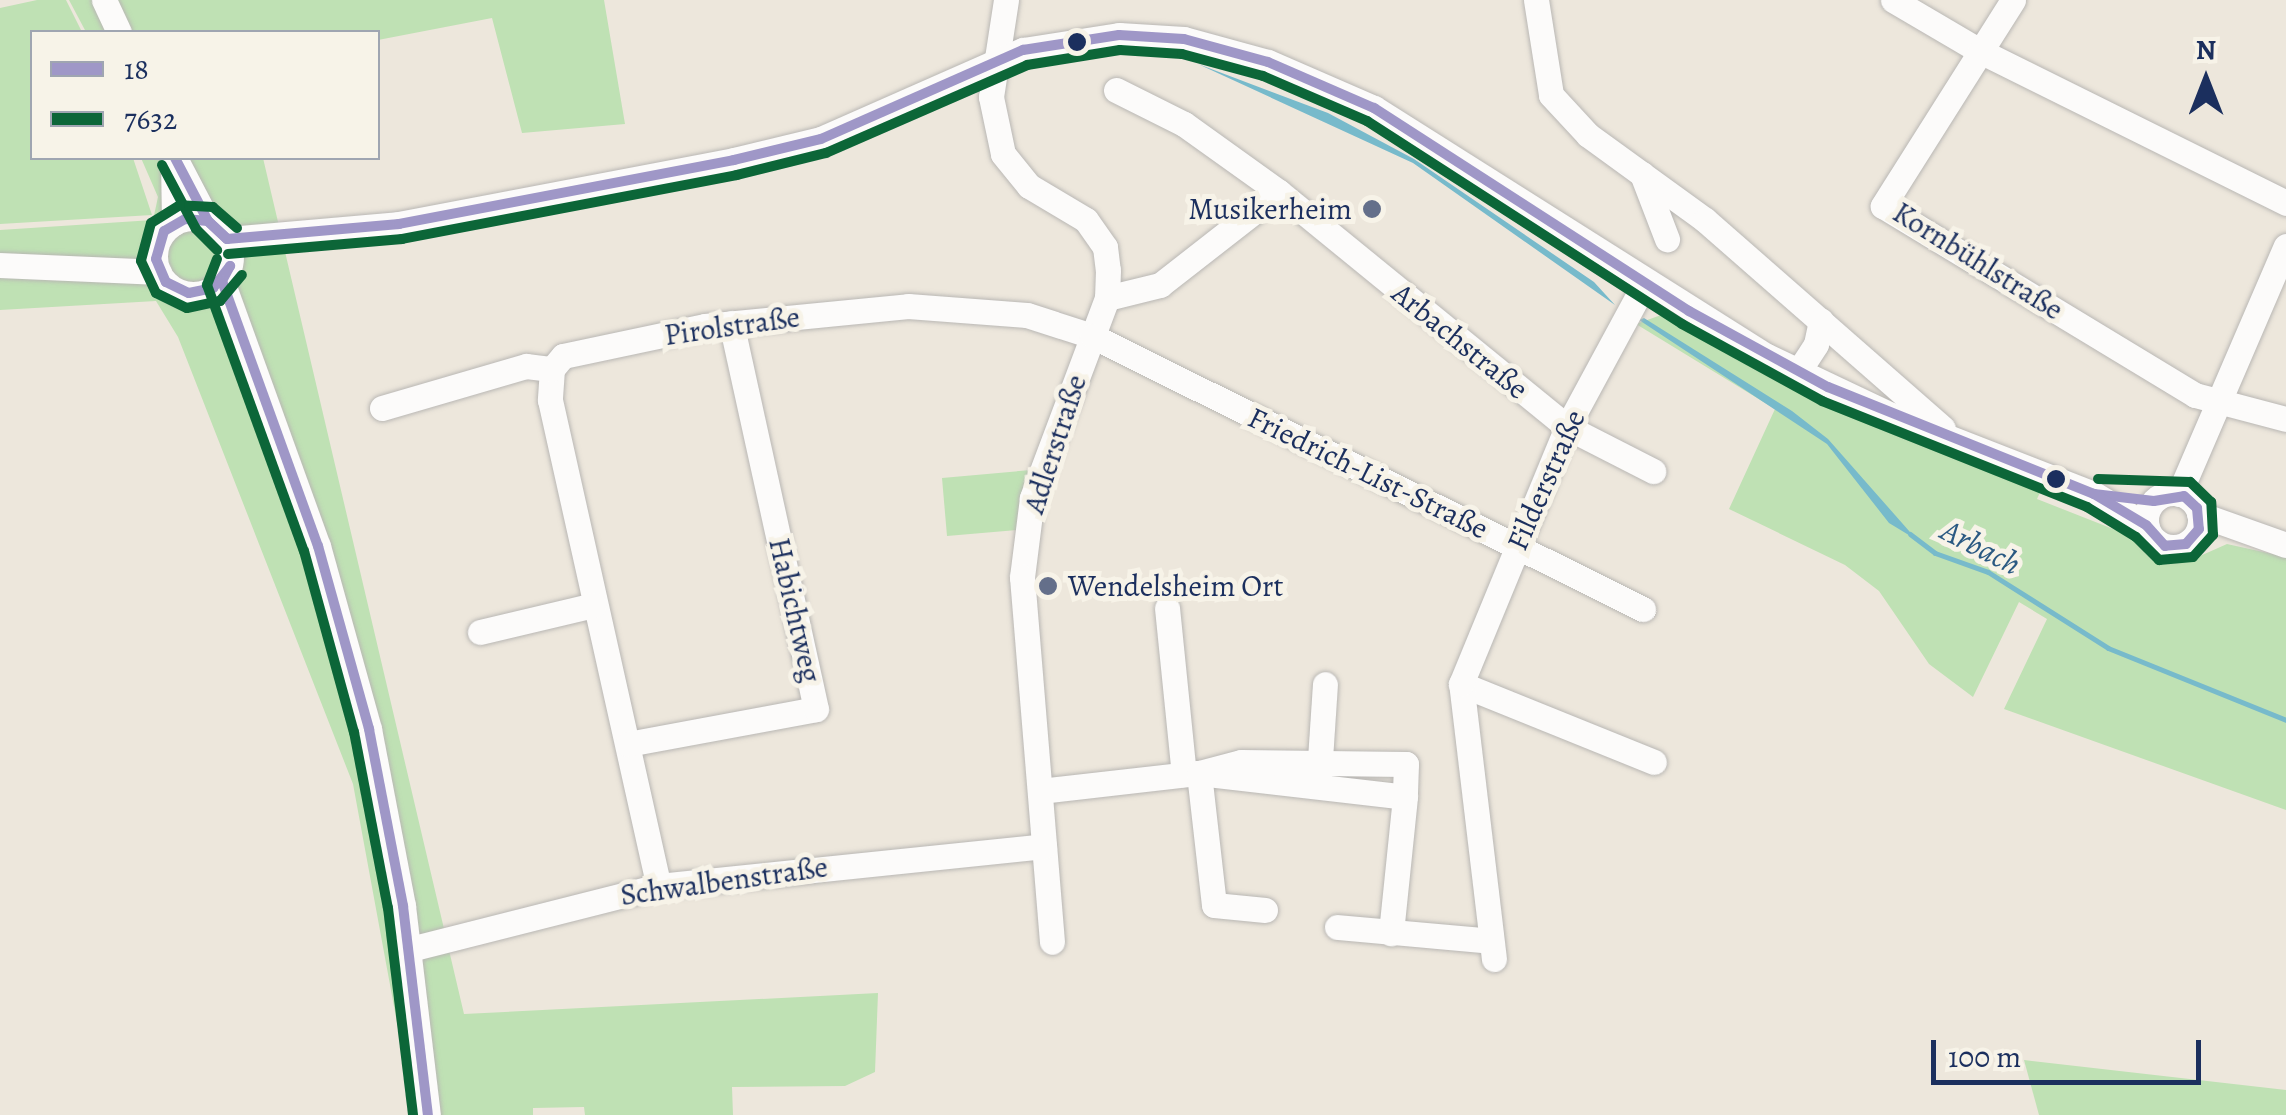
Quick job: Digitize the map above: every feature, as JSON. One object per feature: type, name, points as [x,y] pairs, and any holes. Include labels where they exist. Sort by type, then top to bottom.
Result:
[{"type":"street","points":[[104,0],[118,30]]},
{"type":"street","name":"Adlerstraße","points":[[1006,0],[991,97],[1003,154],[1029,186],[1086,220],[1105,247],[1107,298],[1042,465],[1022,577],[1052,942]]},
{"type":"street","points":[[1536,0],[1551,95],[1588,135],[1642,174],[1821,321],[1958,442]]},
{"type":"street","points":[[1893,0],[1980,51],[2286,203]]},
{"type":"street","name":"Kornbühlstraße","points":[[2013,0],[1883,206],[2216,402],[2286,419]]},
{"type":"street","points":[[158,260],[176,290],[399,224],[821,139],[997,59],[1085,38],[1151,35],[1268,62],[1422,136],[1645,283],[1798,372],[1958,442],[2094,494],[2160,506],[2198,524],[2286,545]]},
{"type":"street","name":"Arbachstraße","points":[[1116,90],[1184,124],[1279,192],[1567,428],[1653,471]]},
{"type":"street","points":[[158,260],[174,223],[174,160]]},
{"type":"street","points":[[175,160],[208,220],[228,239],[399,224]]},
{"type":"street","points":[[1642,174],[1667,239]]},
{"type":"street","points":[[1107,298],[1160,286],[1279,192]]},
{"type":"street","points":[[174,223],[208,220]]},
{"type":"street","points":[[228,239],[218,280],[294,474],[345,636],[383,792],[410,949],[428,1115]]},
{"type":"street","points":[[2198,524],[2172,548],[2153,538],[2160,506],[2216,402],[2286,246]]},
{"type":"street","points":[[0,266],[158,260]]},
{"type":"street","name":"Filderstraße","points":[[1390,933],[1488,950],[1461,684],[1567,428],[1645,283]]},
{"type":"street","name":"Pirolstraße","points":[[382,408],[526,366],[552,370],[563,356],[731,323],[948,306],[1028,315],[1092,336]]},
{"type":"street","points":[[1798,372],[1816,344],[1821,321]]},
{"type":"street","name":"Habichtweg","points":[[628,744],[816,710],[736,368],[731,323]]},
{"type":"street","name":"Friedrich-List-Straße","points":[[1092,336],[1644,609]]},
{"type":"street","points":[[552,370],[550,400],[659,886]]},
{"type":"street","points":[[480,632],[594,605]]},
{"type":"street","points":[[1167,608],[1214,905],[1264,910]]},
{"type":"street","points":[[1319,770],[1325,684]]},
{"type":"street","points":[[1461,684],[1654,762]]},
{"type":"street","points":[[1040,792],[1191,774],[1319,770],[1405,797],[1390,933],[1337,927]]},
{"type":"street","name":"Schwalbenstraße","points":[[410,949],[659,886],[1044,846]]},
{"type":"green space","points":[[37,0],[66,0],[81,30],[30,30],[30,160],[134,160],[152,215],[0,224],[0,8]]},
{"type":"green space","points":[[69,0],[604,0],[625,124],[522,133],[492,18],[380,40],[380,30],[85,30]]},
{"type":"green space","points":[[142,160],[263,160],[464,1014],[878,993],[875,1072],[845,1086],[732,1087],[733,1115],[585,1115],[584,1107],[533,1108],[533,1115],[414,1115],[353,784],[178,337],[156,301],[0,310],[0,230],[153,220],[158,197]]},
{"type":"green space","points":[[1664,314],[1781,378],[2043,486],[2037,499],[2131,536],[2164,562],[2191,560],[2227,544],[2286,557],[2286,810],[2004,709],[2047,619],[2019,602],[1973,697],[1929,664],[1879,591],[1845,565],[1729,509],[1775,409],[1636,324]]},
{"type":"green space","points":[[1031,470],[1017,530],[947,536],[942,478]]},
{"type":"green space","points":[[2024,1060],[2286,1090],[2286,1115],[2039,1115]]},
{"type":"water","points":[[1198,64],[1328,113],[1414,159],[1594,282],[1615,305],[1413,163]]},
{"type":"water","points":[[1644,318],[1792,411],[1828,439],[1917,540],[1889,523],[1827,444],[1639,320]]},
{"type":"waterway","name":"Arbach","points":[[1910,534],[1935,553],[1988,572],[2108,648],[2286,720]]},
{"type":"transit line","name":"18","points":[[227,239],[399,224],[734,160],[821,139],[1023,50],[1119,35],[1184,39],[1268,62],[1374,108],[1689,311],[1828,387],[2094,494]]},
{"type":"transit line","name":"7632","points":[[228,254],[402,239],[737,175],[826,153],[1027,65],[1120,50],[1182,54],[1263,76],[1367,121],[1682,324],[1822,401],[2087,507],[2136,537],[2159,560],[2193,557],[2213,535],[2211,502],[2190,482],[2098,479]]},
{"type":"transit line","name":"18","points":[[176,160],[208,221],[227,239]]},
{"type":"transit line","name":"7632","points":[[162,165],[196,229],[217,250]]},
{"type":"transit line","name":"7632","points":[[237,228],[213,207],[180,205],[151,223],[141,261],[156,293],[187,308],[220,301],[242,275]]},
{"type":"transit line","name":"18","points":[[227,239],[208,221],[185,219],[164,231],[156,259],[166,282],[189,293],[213,288],[230,266]]},
{"type":"transit line","name":"7632","points":[[217,259],[207,285],[304,551],[354,732],[388,908],[413,1115]]},
{"type":"transit line","name":"18","points":[[230,266],[222,281],[318,546],[369,729],[403,906],[428,1115]]},
{"type":"transit line","name":"18","points":[[2094,494],[2154,501],[2184,496],[2197,508],[2199,529],[2186,544],[2165,546],[2146,525],[2094,494]]},
{"type":"place","name":"Musikerheim","points":[[1372,209]]},
{"type":"place","name":"Wendelsheim Ort","points":[[1048,586]]}]
